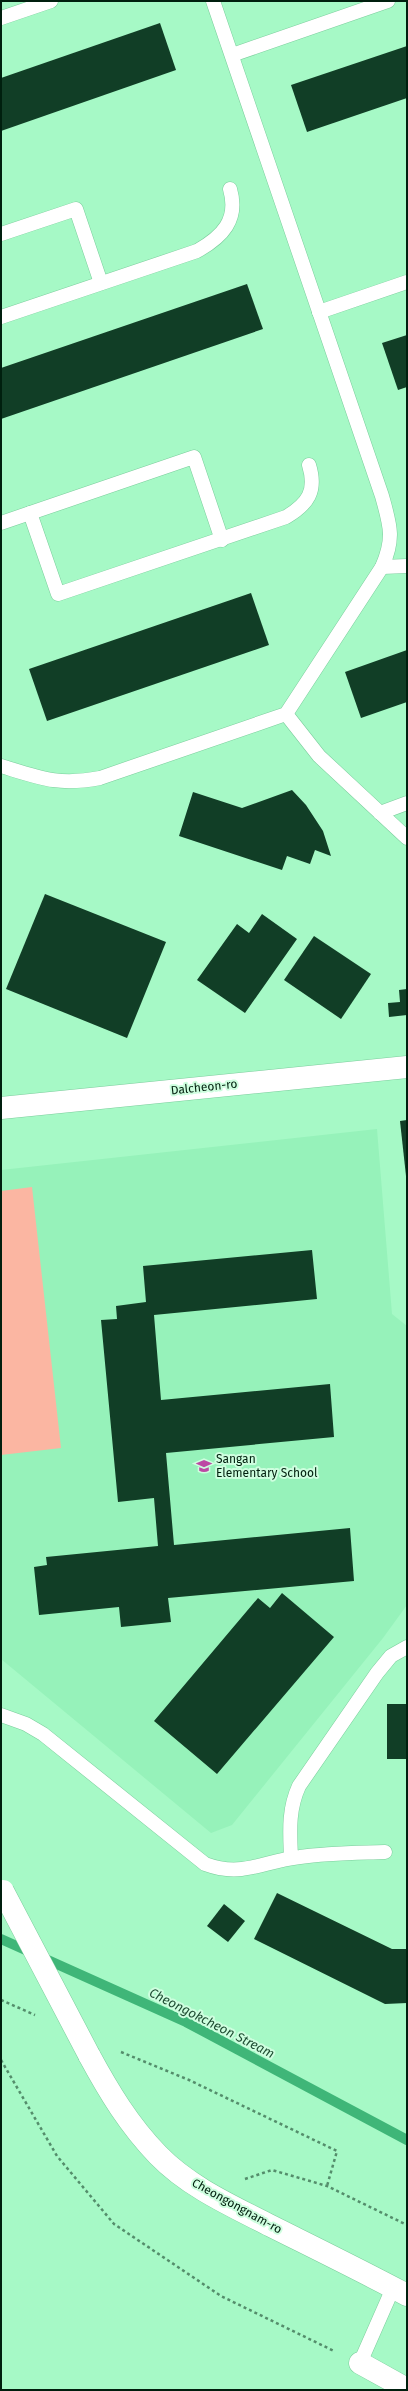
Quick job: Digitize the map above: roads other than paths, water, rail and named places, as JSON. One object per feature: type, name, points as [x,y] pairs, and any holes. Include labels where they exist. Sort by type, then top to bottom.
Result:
[{"type":"street","name":"Dalcheon-ro","points":[[1,1108],[407,1067]]},
{"type":"street","name":"Cheongongnam-ro","points":[[2,1889],[107,2089],[128,2123],[159,2156],[191,2182],[208,2192],[400,2291]]},
{"type":"street","points":[[360,2363],[407,2389]]},
{"type":"lane","points":[[1,18],[51,1]]},
{"type":"lane","points":[[1,766],[58,782],[86,781],[100,778],[286,714],[382,567],[392,539],[390,522],[213,1]]},
{"type":"lane","points":[[232,55],[388,1]]},
{"type":"lane","points":[[1,317],[197,251],[215,241],[225,229],[232,214],[233,200],[230,189]]},
{"type":"lane","points":[[1,234],[76,209],[101,283]]},
{"type":"lane","points":[[319,312],[407,282]]},
{"type":"lane","points":[[1,523],[194,457],[222,540]]},
{"type":"lane","points":[[30,513],[58,594],[267,525],[299,510],[313,488],[314,478],[310,465]]},
{"type":"lane","points":[[382,567],[407,566]]},
{"type":"lane","points":[[286,714],[318,756],[407,838]]},
{"type":"lane","points":[[380,813],[407,803]]},
{"type":"lane","points":[[291,1858],[290,1820],[292,1802],[299,1786],[377,1673],[391,1656],[407,1647]]},
{"type":"lane","points":[[1,1714],[26,1724],[43,1734],[204,1864],[222,1870],[242,1870],[291,1858],[320,1854],[385,1852]]},
{"type":"lane","points":[[360,2363],[400,2291]]},
{"type":"waterway","name":"Cheongokcheon Stream","points":[[1,1939],[186,2022],[407,2140]]},
{"type":"place","name":"Sangan Elementary School","points":[[204,1466]]}]
